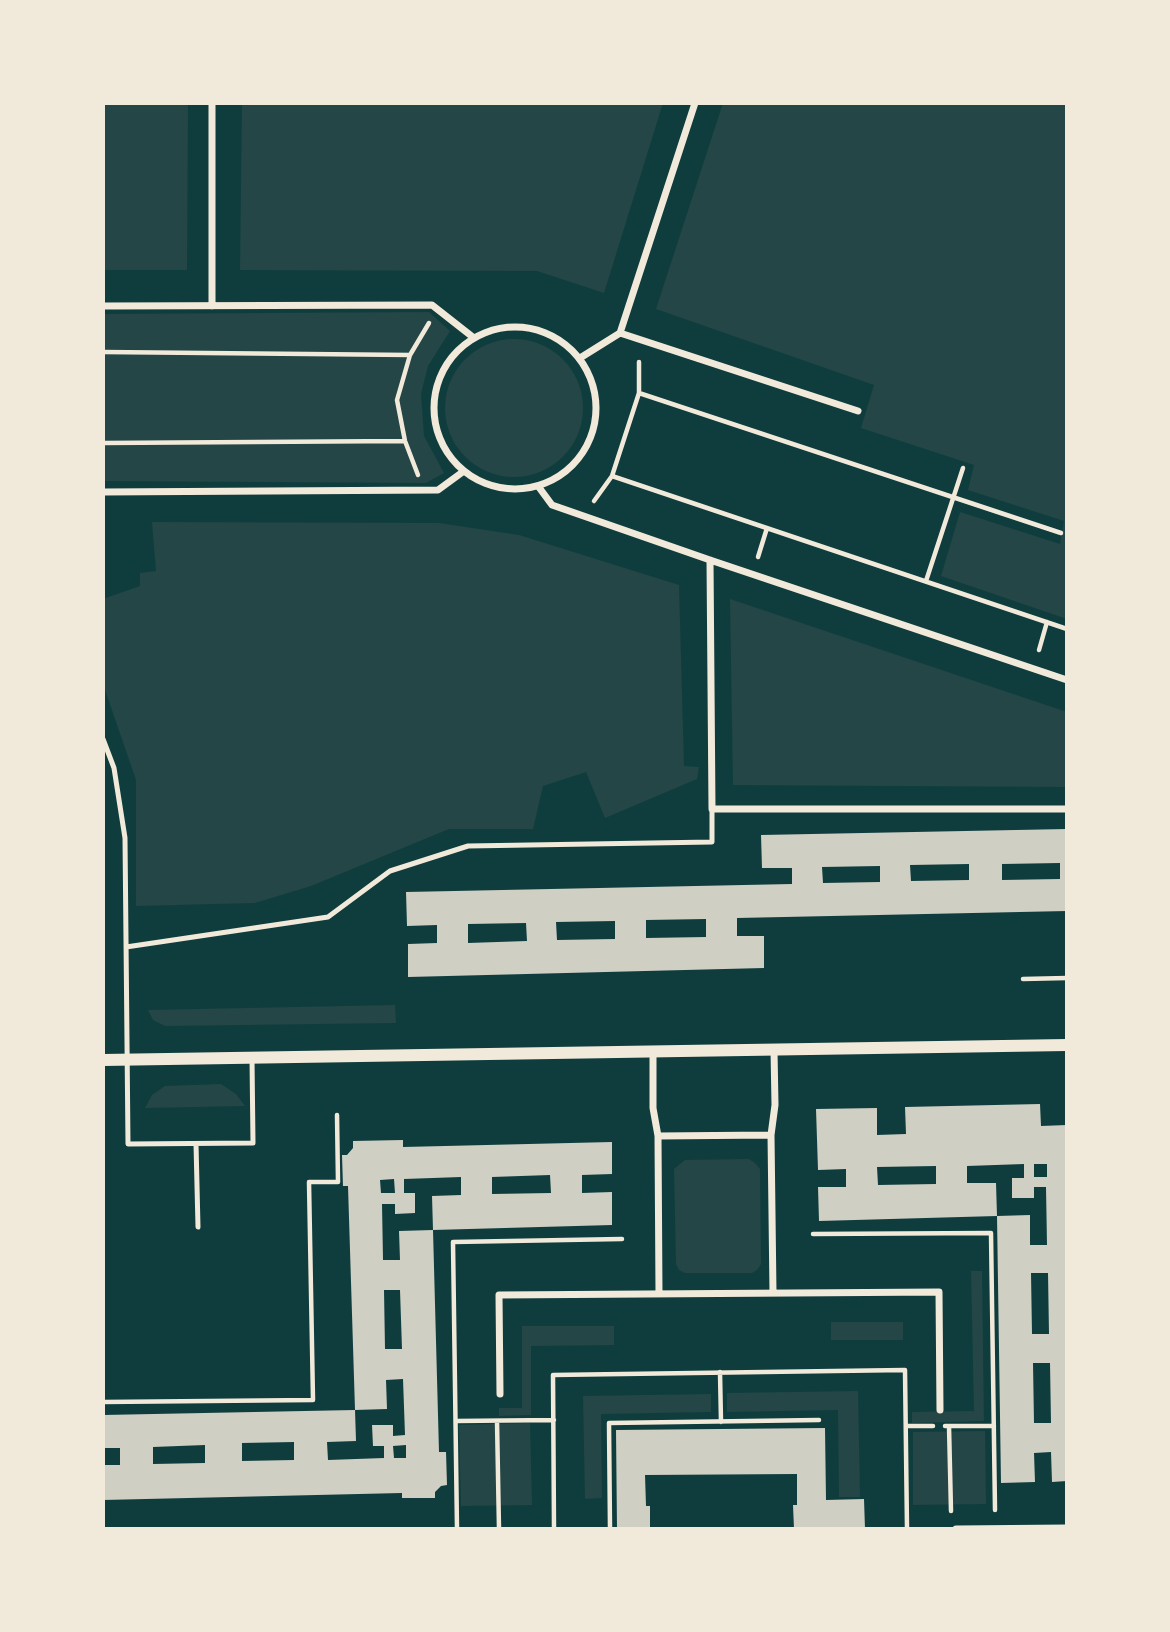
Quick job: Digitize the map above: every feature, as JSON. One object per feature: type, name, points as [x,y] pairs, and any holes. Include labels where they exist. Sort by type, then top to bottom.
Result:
[{"type":"street","points":[[212,103],[212,306]]},
{"type":"street","points":[[580,358],[620,333],[695,103]]},
{"type":"street","points":[[103,306],[432,305],[474,338]]},
{"type":"street","points":[[519,327],[542,331],[563,342],[580,358],[592,382],[596,407],[593,433],[581,456],[562,474],[538,486],[512,489],[486,484],[464,471],[446,452],[436,428],[433,402],[440,376],[454,354],[474,338],[496,329],[519,327]]},
{"type":"street","points":[[620,333],[858,411]]},
{"type":"street","points":[[103,492],[438,490],[464,471]]},
{"type":"street","points":[[538,486],[552,505],[1067,680]]},
{"type":"street","points":[[710,560],[712,810],[1067,809]]},
{"type":"street","points":[[103,1060],[1067,1045]]},
{"type":"street","points":[[773,1293],[771,1135],[775,1105],[774,1050]]},
{"type":"street","points":[[653,1052],[653,1108],[658,1136],[659,1294]]},
{"type":"street","points":[[658,1136],[771,1135]]},
{"type":"street","points":[[500,1394],[499,1294],[939,1292],[940,1410]]},
{"type":"street","points":[[956,1529],[1067,1528]]},
{"type":"lane","points":[[103,739],[114,768],[125,838],[128,1144],[253,1143],[252,1058]]},
{"type":"lane","points":[[126,947],[328,917],[390,871],[468,846],[712,842],[712,810]]},
{"type":"lane","points":[[196,1144],[198,1227]]},
{"type":"path","points":[[419,476],[405,441],[397,400],[410,355],[432,318]]},
{"type":"path","points":[[103,352],[410,355]]},
{"type":"path","points":[[593,502],[612,477],[639,393],[639,362]]},
{"type":"path","points":[[639,393],[1061,533]]},
{"type":"path","points":[[103,443],[405,441]]},
{"type":"path","points":[[926,581],[963,468]]},
{"type":"path","points":[[612,477],[1067,629]]},
{"type":"path","points":[[758,557],[767,528]]},
{"type":"path","points":[[1039,650],[1047,622]]},
{"type":"path","points":[[1023,979],[1067,978]]},
{"type":"path","points":[[103,1402],[313,1400],[309,1182],[338,1182],[337,1115]]},
{"type":"path","points":[[554,1529],[553,1375],[905,1370],[908,1529]]},
{"type":"path","points":[[720,1373],[721,1422]]},
{"type":"path","points":[[456,1421],[554,1420]]},
{"type":"path","points":[[610,1529],[608,1423],[819,1420]]},
{"type":"path","points":[[497,1421],[499,1529]]},
{"type":"path","points":[[949,1426],[951,1511]]},
{"type":"shaded area","points":[[103,103],[188,103],[187,270],[103,270]]},
{"type":"shaded area","points":[[242,103],[663,103],[604,293],[537,271],[240,270]]},
{"type":"shaded area","points":[[723,103],[1067,103],[1067,619],[941,576],[960,512],[1060,544],[1064,521],[968,490],[974,465],[861,428],[874,385],[656,309]]},
{"type":"shaded area","points":[[429,312],[450,331],[428,366],[421,394],[424,436],[444,473],[426,483],[103,481],[103,314]]},
{"type":"shaded area","points":[[514,339],[540,345],[562,360],[577,382],[583,408],[577,434],[562,456],[540,471],[514,477],[488,471],[466,456],[451,434],[445,408],[451,382],[466,360],[488,345]]},
{"type":"shaded area","points":[[152,522],[439,523],[519,535],[679,585],[684,766],[699,767],[697,779],[605,818],[586,772],[543,786],[533,829],[449,829],[311,886],[255,903],[136,906],[136,780],[103,684],[103,599],[140,586],[140,573],[156,571]]},
{"type":"shaded area","points":[[730,599],[1067,712],[1067,787],[733,785]]},
{"type":"shaded area","points":[[395,1005],[396,1023],[165,1026],[153,1020],[148,1010]]},
{"type":"shaded area","points":[[221,1084],[236,1094],[245,1106],[145,1108],[152,1095],[165,1086]]},
{"type":"shaded area","points":[[749,1159],[760,1169],[761,1264],[752,1273],[685,1273],[679,1270],[676,1264],[674,1169],[685,1160]]},
{"type":"shaded area","points":[[971,1271],[982,1271],[984,1421],[912,1423],[912,1412],[974,1411]]},
{"type":"shaded area","points":[[831,1322],[903,1322],[903,1340],[831,1340]]},
{"type":"shaded area","points":[[522,1326],[614,1326],[614,1345],[531,1346],[531,1415],[499,1416],[499,1408],[522,1408]]},
{"type":"shaded area","points":[[858,1391],[860,1497],[839,1497],[838,1410],[727,1412],[727,1393]]},
{"type":"shaded area","points":[[711,1394],[711,1412],[601,1414],[602,1498],[585,1499],[583,1396]]},
{"type":"shaded area","points":[[530,1423],[532,1505],[461,1506],[459,1425]]},
{"type":"shaded area","points":[[985,1431],[986,1504],[913,1505],[913,1432]]},
{"type":"building","points":[[1067,829],[1067,911],[737,918],[737,936],[764,936],[764,968],[408,977],[408,944],[437,943],[437,925],[407,926],[406,892],[792,884],[792,868],[762,868],[761,835]],"holes":[[[1060,863],[1060,879],[1002,880],[1002,864]],[[969,864],[969,880],[911,881],[910,865]],[[880,866],[880,882],[823,883],[822,867]],[[706,919],[706,937],[646,938],[646,920]],[[615,921],[615,939],[557,940],[556,922]],[[526,923],[527,941],[468,943],[468,924]]]},
{"type":"building","points":[[1040,1104],[1041,1126],[1067,1125],[1067,1481],[1052,1482],[1051,1452],[1034,1453],[1035,1482],[1001,1483],[997,1216],[819,1221],[818,1187],[846,1187],[846,1169],[818,1170],[816,1109],[877,1108],[877,1135],[906,1134],[905,1107]],"holes":[[[1024,1164],[1024,1178],[1012,1178],[1012,1198],[1034,1198],[1034,1187],[1046,1187],[1047,1245],[1030,1245],[1030,1215],[997,1216],[996,1183],[967,1183],[967,1166]],[[1034,1164],[1047,1164],[1047,1177],[1034,1177]],[[936,1166],[936,1184],[878,1185],[877,1167]],[[1031,1273],[1048,1273],[1049,1334],[1032,1334]],[[1033,1363],[1050,1363],[1051,1423],[1034,1423]]]},
{"type":"building","points":[[403,1140],[403,1147],[612,1142],[612,1174],[582,1175],[582,1193],[612,1192],[612,1225],[433,1230],[439,1452],[446,1452],[447,1485],[441,1486],[435,1492],[435,1498],[402,1498],[402,1493],[103,1500],[103,1465],[120,1465],[120,1448],[103,1448],[103,1415],[355,1410],[348,1186],[343,1186],[342,1155],[347,1155],[353,1148],[353,1141]],"holes":[[[550,1175],[551,1193],[492,1194],[492,1177]],[[461,1177],[461,1195],[432,1196],[433,1230],[399,1231],[400,1260],[383,1260],[382,1204],[395,1204],[395,1214],[415,1213],[415,1193],[404,1193],[404,1179]],[[394,1179],[395,1193],[381,1193],[380,1180]],[[384,1290],[400,1290],[402,1349],[385,1349]],[[403,1379],[405,1435],[393,1436],[393,1425],[372,1425],[373,1446],[384,1446],[384,1458],[328,1460],[327,1442],[356,1441],[355,1410],[387,1409],[386,1380]],[[294,1442],[294,1460],[242,1461],[242,1443]],[[205,1445],[205,1463],[153,1464],[153,1447]],[[406,1445],[406,1458],[394,1458],[393,1446]]]},
{"type":"building","points":[[825,1428],[826,1500],[864,1499],[865,1529],[794,1529],[793,1505],[797,1505],[797,1474],[645,1475],[646,1506],[650,1506],[650,1529],[617,1529],[616,1430]]}]
